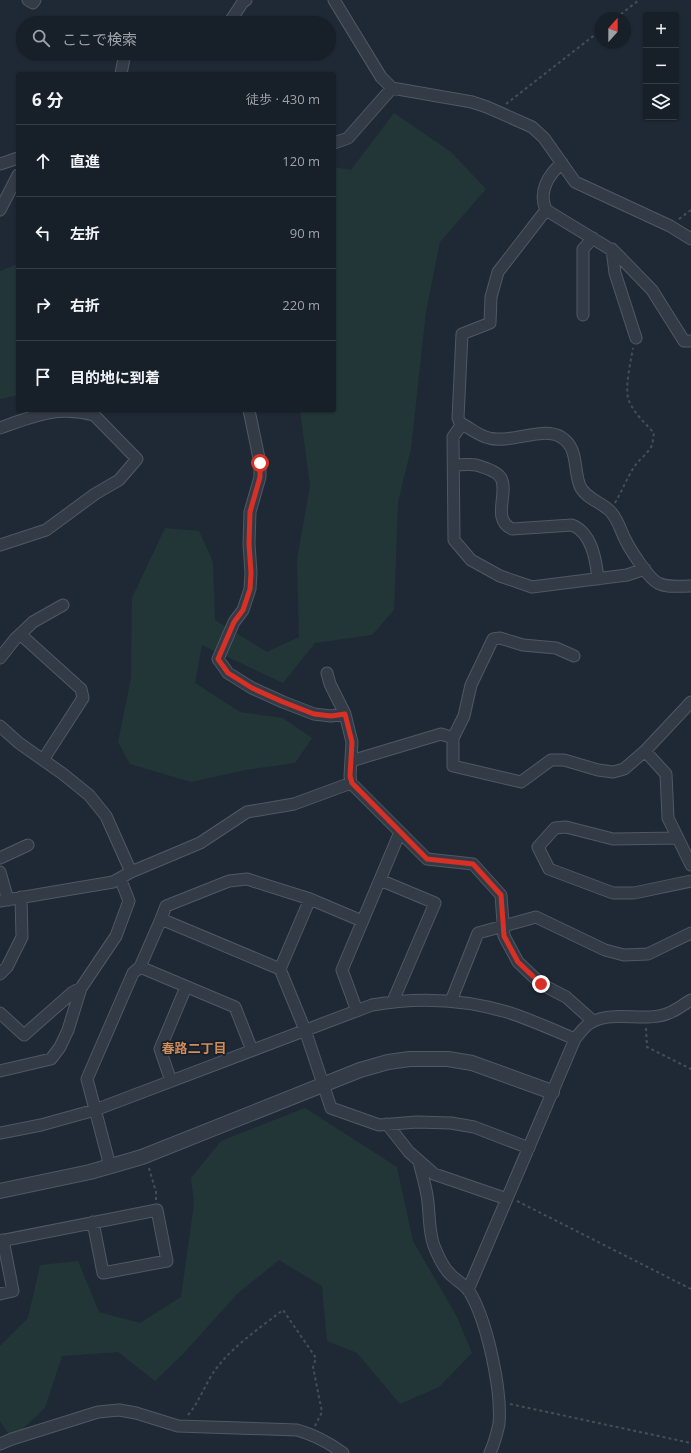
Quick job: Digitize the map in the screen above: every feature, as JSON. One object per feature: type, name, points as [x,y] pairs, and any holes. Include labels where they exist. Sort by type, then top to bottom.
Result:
[{"type":"street","points":[[28,0],[33,3],[35,0]]},
{"type":"street","points":[[233,16],[246,0]]},
{"type":"street","points":[[334,0],[381,77],[392,88],[472,102],[497,111],[532,127],[544,138],[575,182],[670,226],[691,240]]},
{"type":"street","points":[[121,72],[124,60]]},
{"type":"street","points":[[336,142],[348,138],[392,88]]},
{"type":"street","points":[[0,164],[16,159]]},
{"type":"street","points":[[562,163],[552,172],[545,185],[543,205],[546,210],[615,252],[652,290],[684,341],[691,341]]},
{"type":"street","points":[[0,210],[16,182]]},
{"type":"street","points":[[546,210],[498,272],[492,297],[490,323],[462,334],[458,418],[460,423],[489,438],[498,439],[546,434],[560,436],[568,442],[573,449],[580,486],[586,493],[610,510],[616,518],[628,544],[651,578],[659,584],[691,586]]},
{"type":"street","points":[[583,315],[583,249],[593,238]]},
{"type":"street","points":[[612,250],[615,273],[636,338]]},
{"type":"street","points":[[0,428],[33,416],[53,412]]},
{"type":"street","points":[[0,545],[46,530],[95,494],[119,480],[137,459],[94,415],[85,412]]},
{"type":"street","points":[[249,412],[260,463],[260,477],[250,512],[250,589],[243,610],[234,622],[218,659],[228,673],[252,688],[283,702],[314,714],[331,716],[345,714]]},
{"type":"street","points":[[462,424],[454,437],[454,540],[471,560],[500,576],[532,587],[627,575],[645,569]]},
{"type":"street","points":[[454,465],[475,465],[496,472],[501,478],[502,519],[505,526],[512,529],[572,525],[579,528],[584,533],[596,557],[598,578]]},
{"type":"street","points":[[0,658],[20,634],[33,622],[63,605]]},
{"type":"street","points":[[20,634],[81,688],[83,698],[43,760]]},
{"type":"street","points":[[574,656],[556,648],[523,645],[500,638],[493,639],[471,685],[464,716],[453,738],[454,766],[521,782],[551,760],[564,760],[598,770],[613,772],[624,769],[645,751],[691,702]]},
{"type":"street","points":[[327,674],[330,684],[345,714],[352,742],[350,776],[352,783],[427,859],[473,864],[501,895],[504,936],[518,962],[541,984],[566,997],[593,1021]]},
{"type":"street","points":[[0,726],[19,743],[63,774],[89,795],[106,816],[131,872]]},
{"type":"street","points":[[351,760],[442,734],[453,738]]},
{"type":"street","points":[[645,751],[666,774],[668,818],[691,865]]},
{"type":"street","points":[[0,872],[4,900],[113,882],[131,872],[200,843],[247,812],[294,804],[352,783]]},
{"type":"street","points":[[678,838],[613,839],[566,826],[555,828],[538,847],[549,869],[613,893],[634,893],[691,881]]},
{"type":"street","points":[[357,1010],[342,970],[400,832]]},
{"type":"street","points":[[0,858],[28,845]]},
{"type":"street","points":[[0,1071],[51,1059],[60,1047],[68,1030],[81,988],[116,936],[129,901],[120,878]]},
{"type":"street","points":[[110,1166],[87,1079],[133,973],[140,968],[166,906],[229,880],[247,879],[310,899],[362,921]]},
{"type":"street","points":[[380,880],[435,903],[393,1001]]},
{"type":"street","points":[[0,974],[7,967],[22,937],[21,897]]},
{"type":"street","points":[[280,969],[310,899]]},
{"type":"street","points":[[451,1001],[478,933],[536,917],[605,950],[624,954],[648,954],[691,933]]},
{"type":"street","points":[[161,919],[280,969],[305,1030],[331,1108],[379,1125],[417,1122],[451,1123],[474,1127],[529,1148]]},
{"type":"street","points":[[140,968],[235,1007],[252,1050]]},
{"type":"street","points":[[171,1081],[160,1049],[186,987]]},
{"type":"street","points":[[0,1013],[24,1035],[73,992],[81,988]]},
{"type":"street","points":[[468,1290],[575,1039],[584,1028],[593,1021],[606,1018],[669,1013],[691,1000]]},
{"type":"street","points":[[0,1132],[41,1125],[95,1110],[357,1010],[372,1005],[393,1001],[451,1001],[508,1013],[575,1039]]},
{"type":"street","points":[[0,1191],[90,1172],[146,1155],[360,1070],[388,1062],[410,1059],[448,1059],[472,1063],[552,1092]]},
{"type":"street","points":[[387,1124],[408,1152],[434,1174],[507,1198]]},
{"type":"street","points":[[419,1162],[427,1195],[434,1244],[440,1260],[449,1274],[468,1290],[481,1315],[489,1343],[498,1401],[498,1424],[490,1453]]},
{"type":"street","points":[[0,1294],[13,1291],[1,1240],[93,1222],[157,1210],[167,1261],[103,1274],[93,1222]]},
{"type":"street","points":[[0,1444],[19,1436],[98,1412],[119,1410],[136,1413],[178,1426],[297,1430],[329,1442],[343,1453]]},
{"type":"path","points":[[624,12],[639,0]]},
{"type":"path","points":[[497,111],[595,35]]},
{"type":"path","points":[[670,226],[691,210]]},
{"type":"path","points":[[610,510],[624,488],[633,468],[652,445],[654,433],[635,412],[628,399],[627,386],[636,338]]},
{"type":"path","points":[[645,1016],[647,1047],[691,1069]]},
{"type":"path","points":[[146,1155],[156,1192],[157,1210]]},
{"type":"path","points":[[507,1198],[691,1290]]},
{"type":"path","points":[[178,1426],[195,1408],[211,1375],[220,1363],[251,1335],[283,1310],[316,1358],[313,1367],[322,1412],[311,1434]]},
{"type":"path","points":[[498,1401],[691,1442]]},
{"type":"green space","points":[[394,113],[451,152],[486,189],[440,242],[426,311],[411,449],[398,502],[394,610],[372,635],[315,643],[283,683],[202,645],[195,683],[240,712],[283,718],[312,738],[295,763],[245,770],[191,782],[130,764],[118,742],[131,678],[132,598],[165,528],[199,531],[213,562],[215,620],[267,652],[299,637],[297,559],[310,486],[300,412],[336,412],[336,167],[351,170]]},
{"type":"green space","points":[[16,265],[16,395],[0,399],[0,271]]},
{"type":"green space","points":[[305,1108],[397,1167],[413,1241],[457,1317],[472,1353],[439,1387],[400,1404],[357,1353],[327,1341],[322,1286],[279,1260],[237,1294],[183,1354],[155,1381],[118,1352],[62,1356],[45,1408],[12,1439],[0,1421],[0,1346],[28,1318],[40,1265],[78,1261],[99,1312],[140,1323],[181,1297],[194,1204],[191,1178],[221,1141]]},
{"type":"district","name":"春路二丁目","points":[[194,1048]]},
{"type":"route","points":[[260,463],[260,477],[250,512],[250,589],[243,610],[234,622],[218,659],[228,673],[252,688],[283,702],[314,714],[331,716],[345,714],[352,742],[350,776],[352,783],[427,859],[473,864],[501,895],[504,936],[518,962],[541,984]]}]
